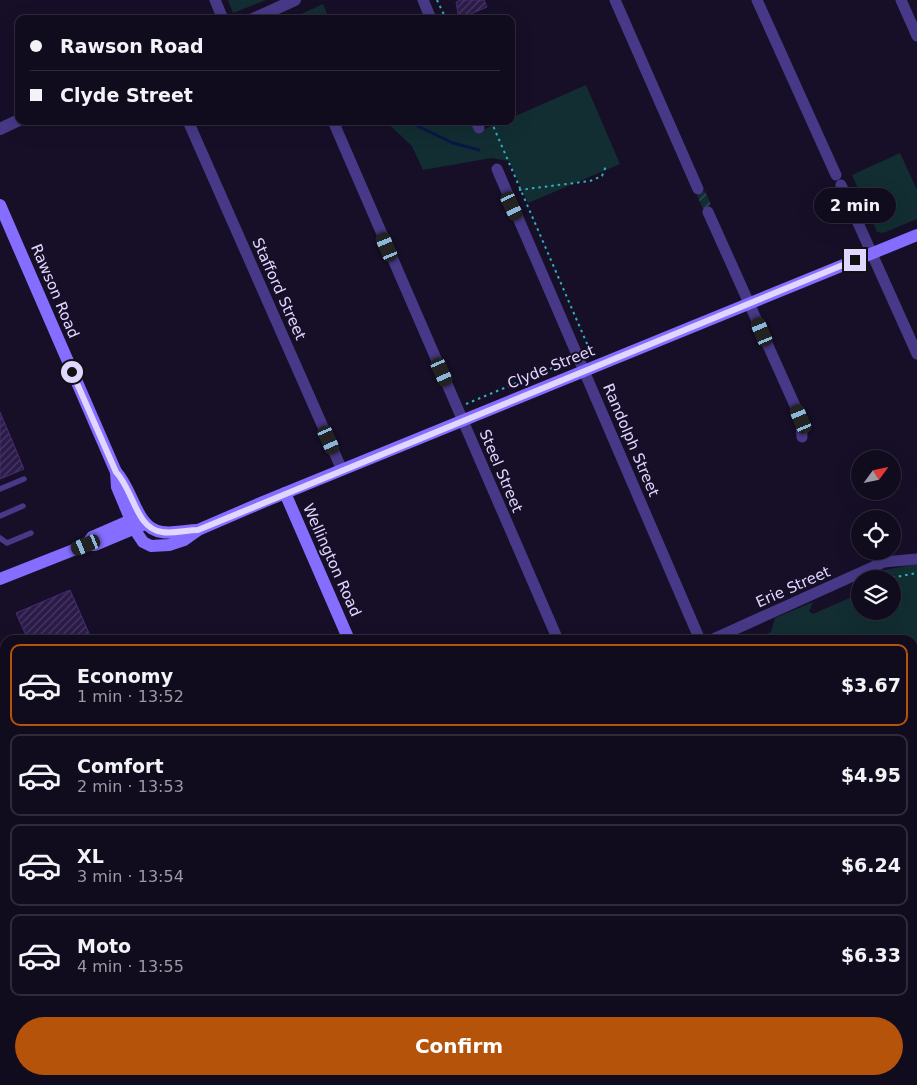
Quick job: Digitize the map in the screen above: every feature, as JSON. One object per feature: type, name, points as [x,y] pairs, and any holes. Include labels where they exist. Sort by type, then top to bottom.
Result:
[{"type":"main road","name":"Rawson Road","points":[[0,205],[116,472],[126,483],[138,523]]},
{"type":"main road","name":"Clyde Street","points":[[138,523],[160,532],[198,530],[917,235]]},
{"type":"main road","name":"Wellington Road","points":[[285,493],[347,635]]},
{"type":"main road","points":[[0,580],[86,545],[92,537],[138,523]]},
{"type":"street","points":[[215,0],[221,15]]},
{"type":"street","points":[[262,15],[296,0]]},
{"type":"street","points":[[423,0],[429,15]]},
{"type":"street","points":[[615,0],[698,189]]},
{"type":"street","points":[[758,0],[917,354]]},
{"type":"street","points":[[901,0],[917,36]]},
{"type":"street","points":[[0,129],[15,122]]},
{"type":"street","name":"Stafford Street","points":[[190,125],[342,470]]},
{"type":"street","name":"Steel Street","points":[[334,125],[556,635]]},
{"type":"street","name":"Randolph Street","points":[[496,169],[698,635]]},
{"type":"street","points":[[708,212],[801,419],[802,437]]},
{"type":"street","name":"Erie Street","points":[[722,635],[884,562],[917,559]]},
{"type":"lane","points":[[0,489],[24,479]]},
{"type":"lane","points":[[0,516],[23,506]]},
{"type":"lane","points":[[0,538],[7,543],[31,533]]},
{"type":"path","points":[[437,0],[444,15]]},
{"type":"path","points":[[493,125],[590,353]]},
{"type":"path","points":[[506,192],[590,181],[602,176],[606,166]]},
{"type":"path","points":[[463,405],[569,362]]},
{"type":"path","points":[[901,576],[917,573]]},
{"type":"green space","points":[[228,0],[266,0],[233,13]]},
{"type":"green space","points":[[323,4],[327,15],[299,15]]},
{"type":"green space","points":[[586,85],[620,164],[528,203],[509,161],[491,158],[423,170],[412,146],[389,125],[474,125],[478,132],[494,125],[515,125],[515,116]]},
{"type":"green space","points":[[900,153],[917,190],[917,219],[883,233],[877,232],[852,175]]},
{"type":"green space","points":[[705,191],[711,205],[703,209],[697,195]]},
{"type":"green space","points":[[917,564],[917,635],[764,635],[771,632],[775,618],[813,602],[809,611],[813,614],[851,597],[851,620],[901,620],[901,570],[884,570]]},
{"type":"building","points":[[461,0],[484,0],[487,7],[468,15],[458,15],[456,2]]},
{"type":"building","points":[[0,412],[24,469],[0,479]]},
{"type":"building","points":[[70,590],[90,635],[26,635],[16,613]]},
{"type":"waterway","points":[[415,125],[453,143],[479,150]]},
{"type":"route","points":[[72,372],[116,472],[126,483],[145,524],[150,529],[160,532],[170,533],[182,530],[198,530],[267,500],[855,260]]}]
